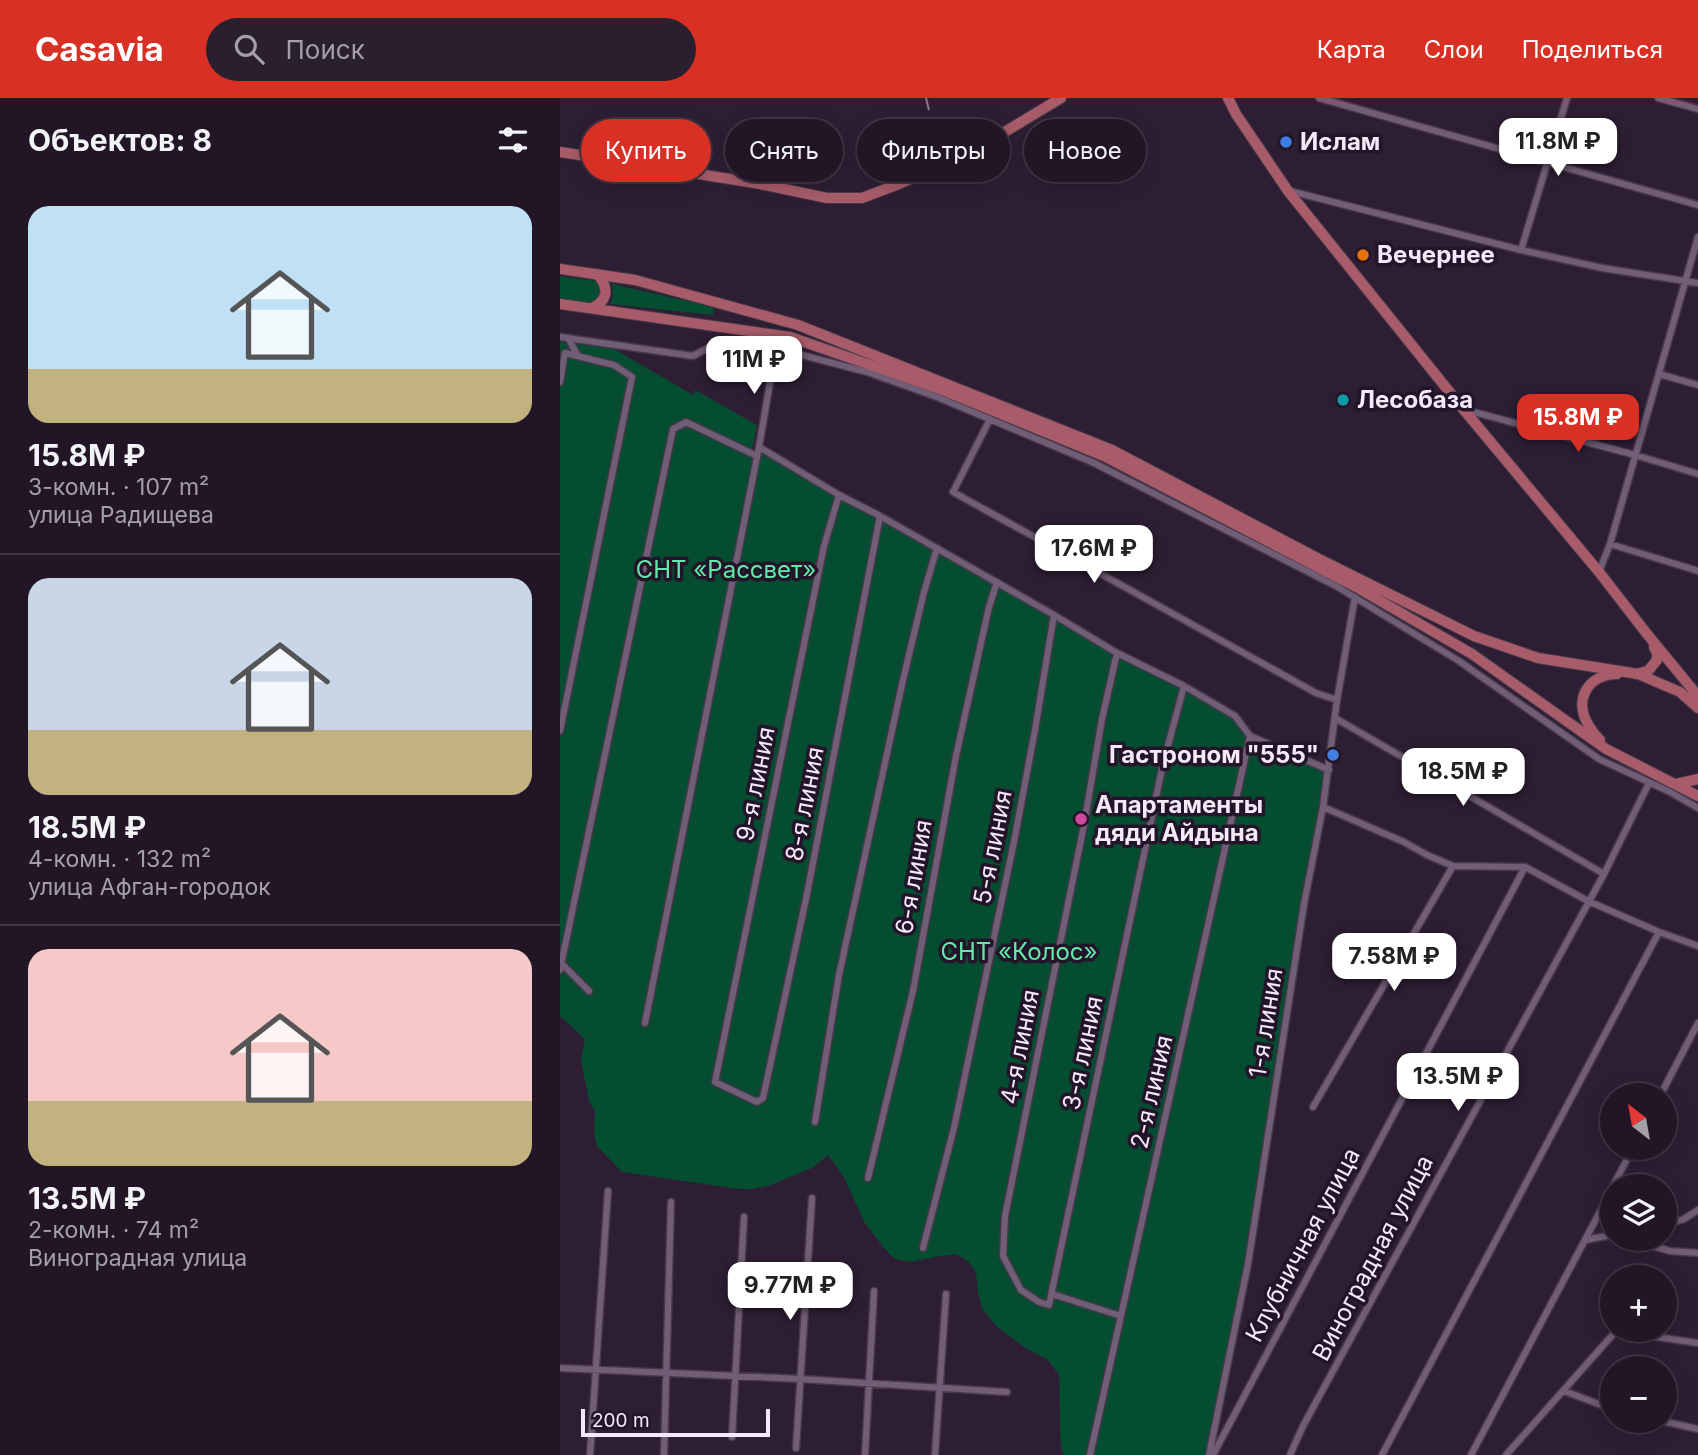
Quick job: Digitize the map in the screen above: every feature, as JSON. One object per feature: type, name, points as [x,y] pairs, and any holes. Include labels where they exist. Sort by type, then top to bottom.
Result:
[{"type":"main road","points":[[560,152],[755,183],[827,198],[862,198],[948,162],[993,139],[1061,98]]},
{"type":"main road","points":[[1228,98],[1288,191],[1698,696]]},
{"type":"main road","points":[[560,269],[635,280],[797,325],[1112,450],[1474,636],[1538,657],[1638,674],[1680,692],[1698,708]]},
{"type":"main road","points":[[591,308],[604,299],[606,292],[604,281],[597,274]]},
{"type":"main road","points":[[560,304],[790,337],[945,391],[1104,456],[1358,588],[1461,647],[1606,749],[1698,796]]},
{"type":"main road","points":[[1606,749],[1589,727],[1585,717],[1582,706],[1584,690],[1594,679],[1608,674],[1638,674],[1648,671],[1657,660],[1657,653],[1647,634]]},
{"type":"main road","points":[[1676,784],[1698,779]]},
{"type":"street","points":[[1319,98],[1698,205]]},
{"type":"street","points":[[1521,250],[1567,98]]},
{"type":"street","points":[[1658,98],[1698,109]]},
{"type":"street","points":[[1288,191],[1521,250],[1602,268],[1698,283]]},
{"type":"street","points":[[1599,572],[1610,544],[1698,237]]},
{"type":"street","points":[[564,337],[693,356],[726,340],[748,341],[867,372],[990,419],[1092,462],[1355,597],[1459,661],[1599,759],[1698,808]]},
{"type":"street","points":[[564,337],[578,356]]},
{"type":"street","points":[[645,1023],[759,447],[774,347]]},
{"type":"street","points":[[560,382],[565,353],[614,365],[632,377],[560,731]]},
{"type":"street","points":[[1658,374],[1698,386]]},
{"type":"street","points":[[1464,410],[1698,474]]},
{"type":"street","points":[[990,419],[953,492],[1316,693],[1337,699]]},
{"type":"street","points":[[589,991],[561,966],[673,429],[686,422],[757,456]]},
{"type":"street","points":[[759,447],[1116,653],[1184,686],[1235,716],[1250,737],[1329,770]]},
{"type":"street","name":"9-я линия","points":[[763,1098],[755,1101],[715,1082],[824,546],[839,495]]},
{"type":"street","name":"8-я линия","points":[[763,1098],[808,886],[880,516]]},
{"type":"street","points":[[1610,544],[1698,571]]},
{"type":"street","points":[[815,1122],[839,975],[903,680],[937,548]]},
{"type":"street","name":"6-я линия","points":[[868,1178],[913,991],[956,756],[997,582]]},
{"type":"street","name":"1-я линия","points":[[1211,1455],[1248,1264],[1355,597]]},
{"type":"street","name":"5-я линия","points":[[923,1248],[954,1128],[1014,842],[1054,615]]},
{"type":"street","name":"4-я линия","points":[[1049,1306],[1021,1290],[1003,1256],[1005,1216],[1116,653]]},
{"type":"street","name":"3-я линия","points":[[1049,1306],[1163,764],[1184,686]]},
{"type":"street","points":[[1335,718],[1604,874]]},
{"type":"street","name":"2-я линия","points":[[1090,1455],[1250,737]]},
{"type":"street","name":"Виноградная улица","points":[[1290,1455],[1303,1426],[1604,874],[1649,783]]},
{"type":"street","points":[[1323,807],[1453,866],[1525,867],[1588,901],[1698,946]]},
{"type":"street","points":[[1313,1107],[1453,866]]},
{"type":"street","name":"Клубничная улица","points":[[1211,1455],[1525,867]]},
{"type":"street","points":[[1382,1455],[1659,932]]},
{"type":"street","points":[[1667,1083],[1698,1023]]},
{"type":"street","points":[[590,1455],[608,1191]]},
{"type":"street","points":[[796,1448],[812,1198]]},
{"type":"street","points":[[664,1455],[671,1202]]},
{"type":"street","points":[[1677,1221],[1698,1210]]},
{"type":"street","points":[[1471,1455],[1600,1211]]},
{"type":"street","points":[[732,1437],[744,1217]]},
{"type":"street","points":[[1585,1240],[1600,1237]]},
{"type":"street","points":[[1670,1251],[1698,1253]]},
{"type":"street","points":[[865,1455],[874,1291]]},
{"type":"street","points":[[935,1455],[946,1294]]},
{"type":"street","points":[[1052,1294],[1121,1316]]},
{"type":"street","points":[[1677,1340],[1698,1343]]},
{"type":"street","points":[[1506,1455],[1606,1342]]},
{"type":"street","points":[[560,1368],[1007,1392]]},
{"type":"street","points":[[1564,1391],[1600,1404]]},
{"type":"street","points":[[1677,1424],[1698,1429]]},
{"type":"green space","points":[[560,276],[595,281],[601,286],[602,296],[593,304],[560,300]]},
{"type":"green space","points":[[612,284],[714,307],[713,315],[610,304],[613,297]]},
{"type":"green space","name":"СНТ «Колос»","points":[[560,342],[614,349],[693,395],[695,390],[757,425],[752,449],[945,554],[1122,659],[1216,706],[1230,716],[1246,736],[1332,773],[1230,1368],[1210,1455],[1064,1455],[1061,1448],[1059,1375],[1048,1360],[1024,1347],[996,1326],[982,1308],[976,1273],[968,1261],[956,1254],[911,1262],[895,1259],[864,1222],[844,1177],[828,1155],[812,1168],[768,1186],[739,1189],[622,1172],[597,1146],[594,1134],[595,1111],[589,1101],[581,1060],[585,1039],[560,1016]]},
{"type":"railway","points":[[926,98],[929,110]]},
{"type":"place","name":"Ислам","points":[[1286,142]]},
{"type":"place","name":"Вечернее","points":[[1363,255]]},
{"type":"place","name":"Лесобаза","points":[[1343,400]]},
{"type":"place","name":"Гастроном \"555\"","points":[[1333,755]]},
{"type":"place","name":"Апартаменты дяди Айдына","points":[[1081,819]]},
{"type":"park label","name":"СНТ «Рассвет»","points":[[726,570]]}]
